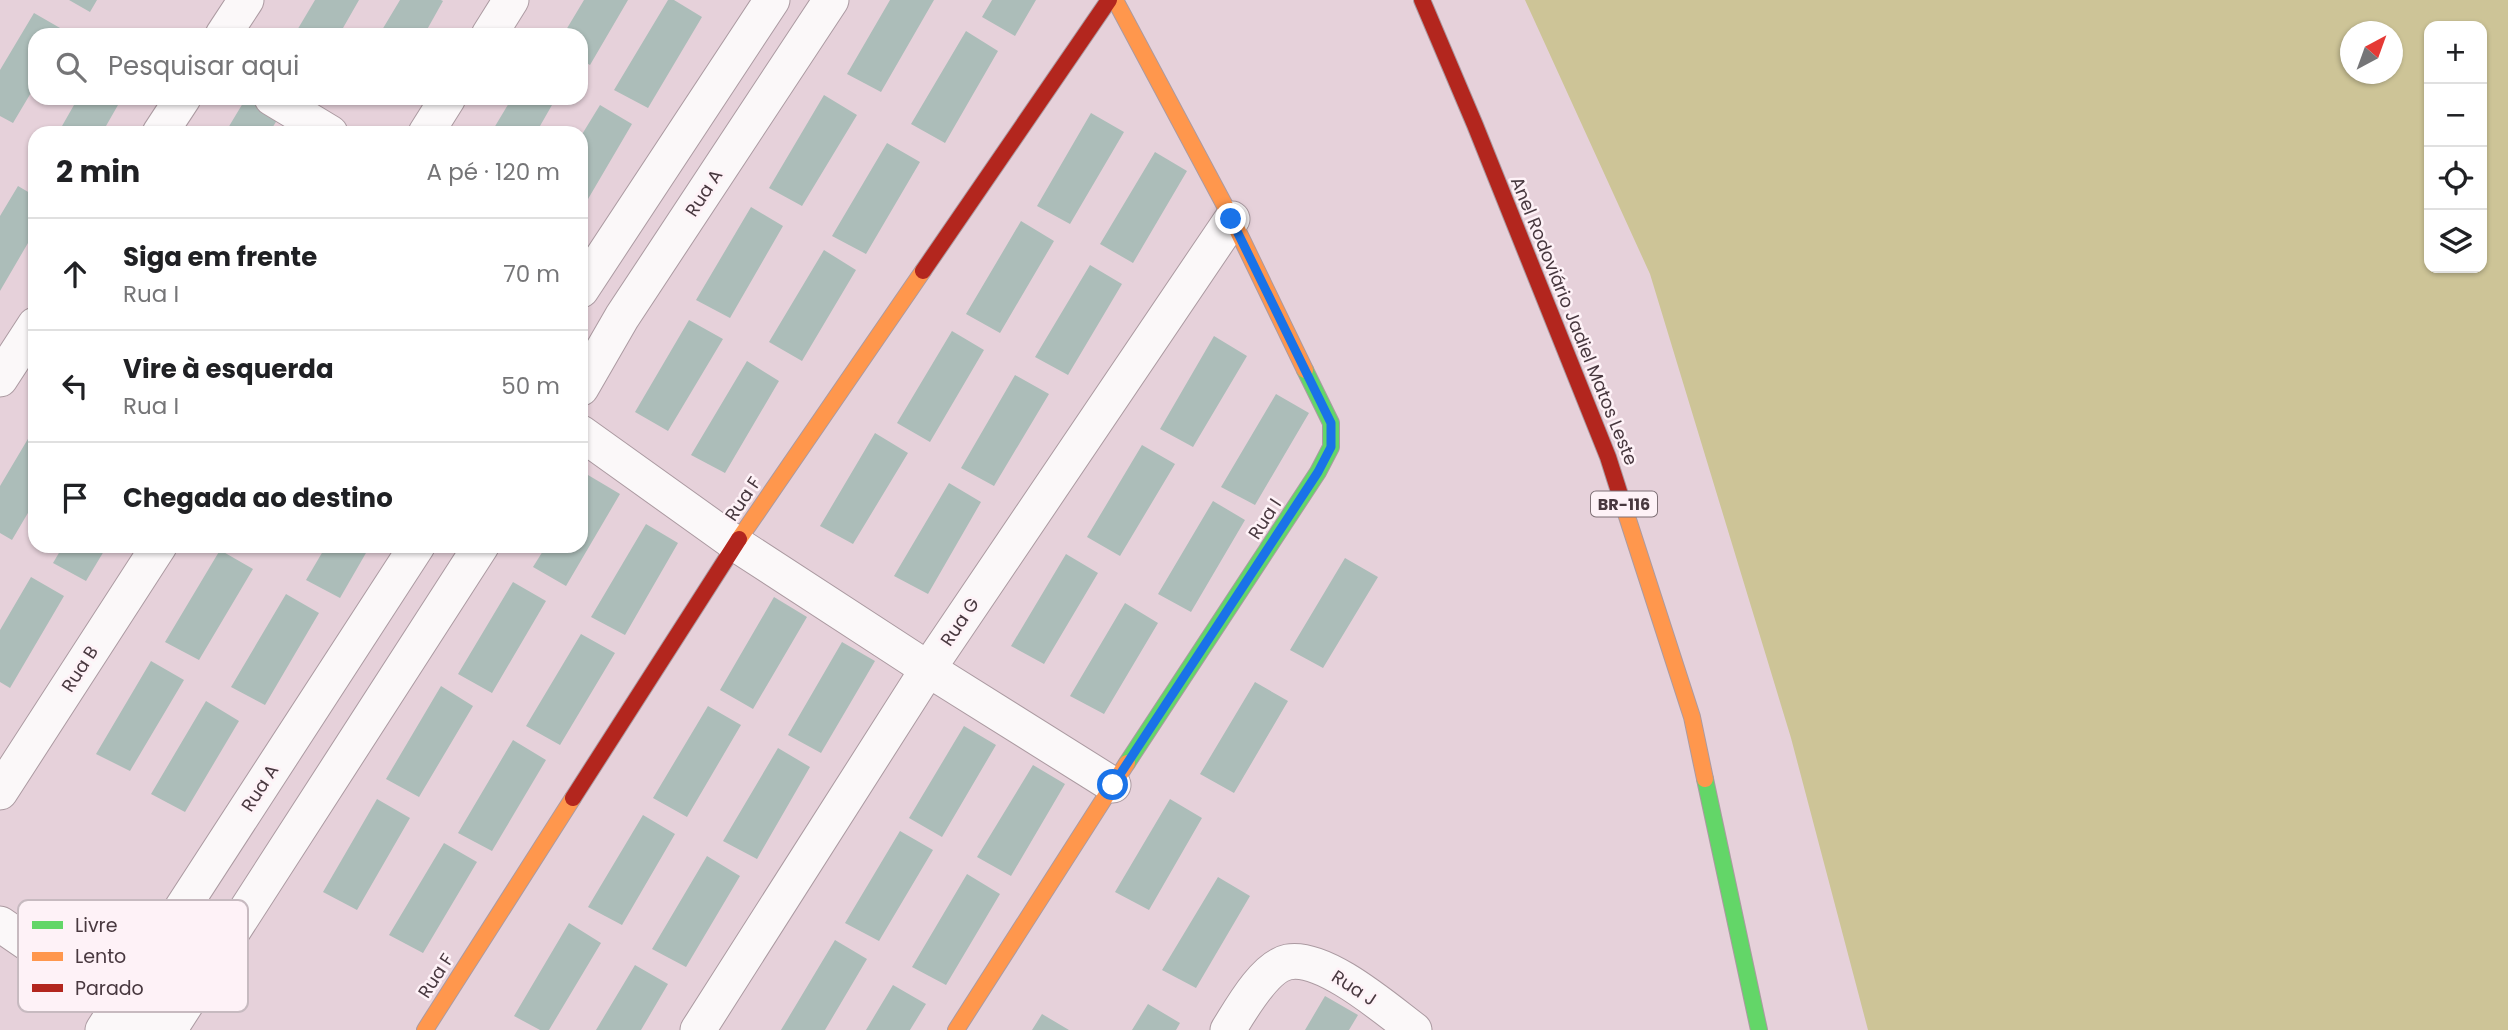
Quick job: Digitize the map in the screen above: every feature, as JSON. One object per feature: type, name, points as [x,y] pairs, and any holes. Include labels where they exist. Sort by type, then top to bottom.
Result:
[{"type":"main road","name":"Rua F","points":[[425,1030],[736,544],[1109,0]]},
{"type":"main road","name":"Rua I","points":[[956,1030],[1318,472],[1331,447],[1331,423],[1231,219],[1115,0]]},
{"type":"main road","name":"Anel Rodoviário Jadiel Matos Leste","points":[[1422,0],[1608,457],[1692,717],[1759,1030]]},
{"type":"street","points":[[228,28],[246,0]]},
{"type":"street","points":[[493,28],[511,0]]},
{"type":"street","points":[[588,280],[772,0]]},
{"type":"street","name":"Rua A","points":[[588,376],[622,317],[831,0]]},
{"type":"street","points":[[165,126],[178,105]]},
{"type":"street","points":[[284,105],[318,126]]},
{"type":"street","points":[[430,126],[444,105]]},
{"type":"street","name":"Rua G","points":[[698,1030],[928,669],[1231,219]]},
{"type":"street","points":[[588,295],[622,317]]},
{"type":"street","points":[[0,379],[28,337]]},
{"type":"street","points":[[588,438],[736,544],[1113,785]]},
{"type":"street","name":"Rua B","points":[[0,792],[154,553]]},
{"type":"street","name":"Rua A","points":[[188,900],[412,553]]},
{"type":"street","points":[[248,907],[476,553]]},
{"type":"street","points":[[0,924],[18,939]]},
{"type":"street","name":"Rua J","points":[[1228,1030],[1267,975],[1287,962],[1319,966],[1353,985],[1414,1030]]},
{"type":"street","points":[[169,1030],[181,1012]]},
{"type":"street","points":[[111,1018],[154,1030]]},
{"type":"shaded area","points":[[1525,0],[2508,0],[2508,1030],[1868,1030],[1791,738],[1650,274]]},
{"type":"building","points":[[69,0],[97,0],[90,12]]},
{"type":"building","points":[[315,0],[359,0],[343,28],[298,28]]},
{"type":"building","points":[[400,0],[443,1],[428,28],[383,28]]},
{"type":"building","points":[[584,0],[628,0],[590,65],[588,28],[567,28]]},
{"type":"building","points":[[668,0],[674,0],[702,17],[648,108],[614,90]]},
{"type":"building","points":[[890,0],[934,0],[881,92],[847,74]]},
{"type":"building","points":[[992,0],[1036,0],[1015,36],[982,17]]},
{"type":"building","points":[[34,13],[60,28],[28,28],[28,98],[13,123],[0,116],[0,70]]},
{"type":"building","points":[[966,31],[998,51],[945,143],[911,124]]},
{"type":"building","points":[[824,95],[857,115],[802,206],[769,188]]},
{"type":"building","points":[[74,105],[118,105],[106,126],[62,126]]},
{"type":"building","points":[[242,105],[258,105],[279,117],[273,126],[229,126]]},
{"type":"building","points":[[508,105],[552,105],[540,126],[495,126]]},
{"type":"building","points":[[600,105],[632,124],[588,199],[588,126]]},
{"type":"building","points":[[1091,113],[1124,132],[1070,224],[1037,206]]},
{"type":"building","points":[[887,143],[920,162],[866,254],[832,236]]},
{"type":"building","points":[[1155,152],[1187,171],[1133,263],[1100,244]]},
{"type":"building","points":[[18,186],[28,192],[28,243],[0,291],[0,216]]},
{"type":"building","points":[[751,207],[783,226],[730,318],[696,300]]},
{"type":"building","points":[[1021,221],[1054,241],[1000,333],[966,314]]},
{"type":"building","points":[[824,250],[856,270],[802,361],[769,342]]},
{"type":"building","points":[[1090,265],[1122,284],[1068,375],[1035,357]]},
{"type":"building","points":[[689,320],[723,339],[668,431],[635,412]]},
{"type":"building","points":[[952,331],[984,350],[930,442],[897,423]]},
{"type":"building","points":[[1214,336],[1247,356],[1193,447],[1160,429]]},
{"type":"building","points":[[747,361],[779,381],[725,473],[691,455]]},
{"type":"building","points":[[1015,375],[1049,394],[994,486],[961,468]]},
{"type":"building","points":[[1276,394],[1309,413],[1255,505],[1221,487]]},
{"type":"building","points":[[875,433],[908,453],[853,544],[820,526]]},
{"type":"building","points":[[28,439],[28,513],[12,540],[0,533],[0,486]]},
{"type":"building","points":[[1142,445],[1175,464],[1120,556],[1087,537]]},
{"type":"building","points":[[588,475],[620,494],[588,549]]},
{"type":"building","points":[[949,483],[981,502],[928,594],[894,576]]},
{"type":"building","points":[[1213,501],[1245,520],[1191,612],[1158,594]]},
{"type":"building","points":[[646,524],[678,543],[625,635],[591,617]]},
{"type":"building","points":[[59,553],[103,553],[86,581],[53,563]]},
{"type":"building","points":[[218,553],[225,553],[253,569],[199,660],[165,642]]},
{"type":"building","points":[[322,553],[366,553],[340,598],[306,580]]},
{"type":"building","points":[[542,553],[585,553],[566,586],[533,567]]},
{"type":"building","points":[[1066,554],[1098,573],[1044,664],[1011,646]]},
{"type":"building","points":[[1345,558],[1378,577],[1323,668],[1290,650]]},
{"type":"building","points":[[31,577],[64,596],[10,688],[0,682],[0,630]]},
{"type":"building","points":[[513,582],[546,601],[492,693],[458,674]]},
{"type":"building","points":[[286,594],[319,613],[265,705],[231,687]]},
{"type":"building","points":[[774,597],[807,617],[753,709],[720,690]]},
{"type":"building","points":[[1125,603],[1158,623],[1104,714],[1070,696]]},
{"type":"building","points":[[581,634],[615,653],[560,745],[526,726]]},
{"type":"building","points":[[842,642],[875,661],[821,753],[788,735]]},
{"type":"building","points":[[151,661],[184,680],[130,771],[96,754]]},
{"type":"building","points":[[1255,682],[1288,701],[1234,793],[1200,774]]},
{"type":"building","points":[[441,686],[473,706],[419,797],[386,779]]},
{"type":"building","points":[[206,701],[239,721],[185,812],[151,794]]},
{"type":"building","points":[[708,706],[741,725],[687,817],[653,798]]},
{"type":"building","points":[[964,726],[996,745],[942,837],[909,818]]},
{"type":"building","points":[[513,740],[546,760],[492,851],[458,833]]},
{"type":"building","points":[[778,748],[810,767],[757,859],[723,841]]},
{"type":"building","points":[[1033,765],[1065,784],[1011,876],[977,857]]},
{"type":"building","points":[[377,799],[410,818],[357,910],[323,892]]},
{"type":"building","points":[[1170,799],[1202,818],[1149,910],[1115,892]]},
{"type":"building","points":[[643,815],[675,834],[622,925],[588,907]]},
{"type":"building","points":[[900,831],[933,850],[879,941],[845,923]]},
{"type":"building","points":[[444,843],[477,862],[423,953],[389,935]]},
{"type":"building","points":[[707,856],[740,876],[686,967],[652,949]]},
{"type":"building","points":[[967,874],[1000,894],[946,985],[912,967]]},
{"type":"building","points":[[1218,877],[1250,896],[1196,988],[1162,970]]},
{"type":"building","points":[[569,923],[601,943],[549,1030],[540,1030],[514,1016]]},
{"type":"building","points":[[835,940],[867,959],[825,1030],[781,1030]]},
{"type":"building","points":[[635,965],[668,984],[641,1030],[596,1030]]},
{"type":"building","points":[[893,985],[926,1004],[910,1030],[866,1030]]},
{"type":"building","points":[[1325,996],[1358,1015],[1349,1030],[1305,1030]]},
{"type":"building","points":[[1148,1004],[1180,1023],[1176,1030],[1132,1030]]},
{"type":"building","points":[[1042,1014],[1069,1030],[1032,1030]]},
{"type":"traffic: fast","points":[[1127,763],[1318,472],[1331,447],[1331,423],[1305,370]]},
{"type":"traffic: fast","points":[[1705,779],[1759,1030]]},
{"type":"traffic: slow","points":[[1115,0],[1232,219],[1305,370]]},
{"type":"traffic: slow","points":[[739,539],[923,271]]},
{"type":"traffic: slow","points":[[1622,501],[1692,717],[1705,779]]},
{"type":"traffic: slow","points":[[956,1030],[1127,763]]},
{"type":"traffic: slow","points":[[425,1030],[573,798]]},
{"type":"traffic: jam","points":[[923,271],[1109,0]]},
{"type":"traffic: jam","points":[[1422,0],[1608,457],[1622,501]]},
{"type":"traffic: jam","points":[[573,798],[739,539]]},
{"type":"route","points":[[1113,785],[1318,472],[1331,447],[1331,423],[1231,219]]}]
